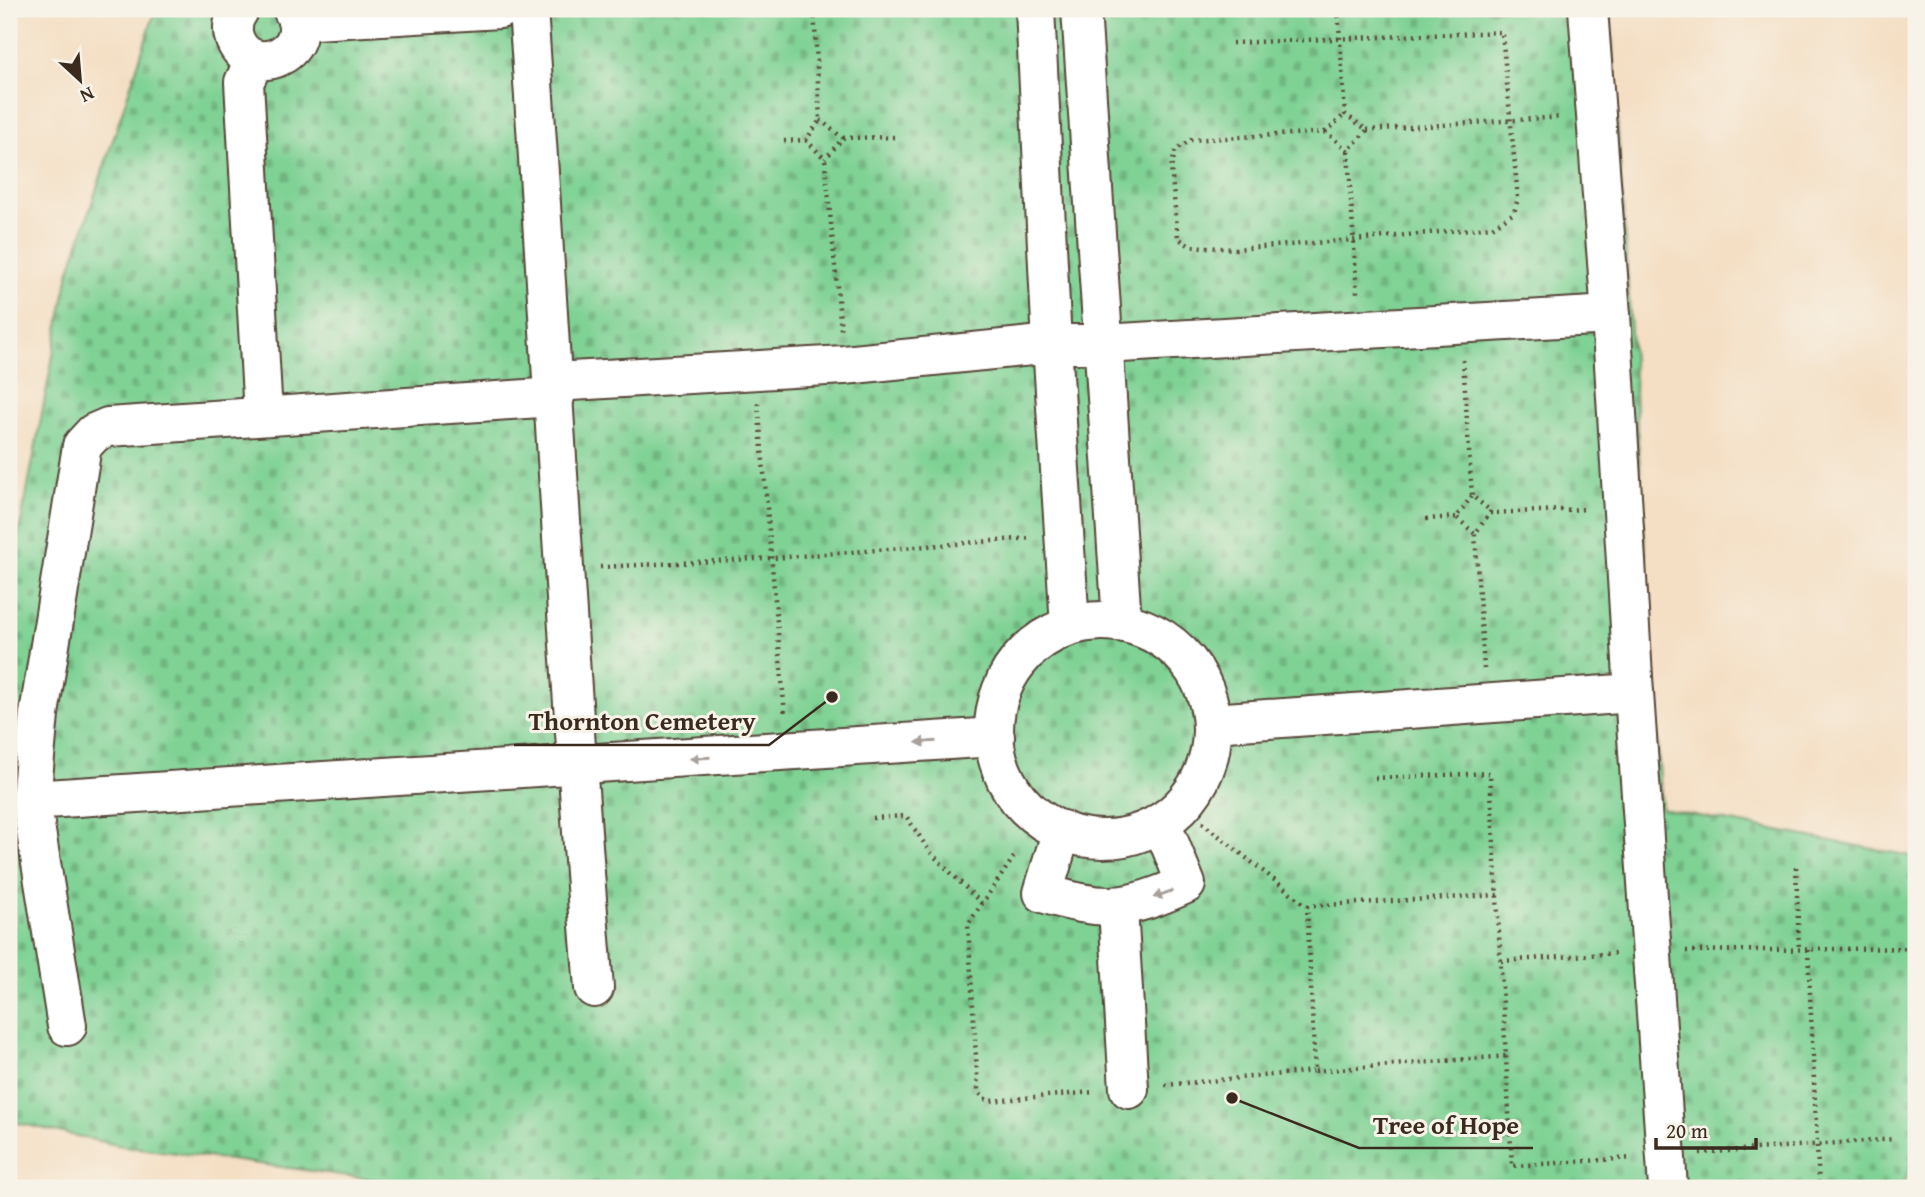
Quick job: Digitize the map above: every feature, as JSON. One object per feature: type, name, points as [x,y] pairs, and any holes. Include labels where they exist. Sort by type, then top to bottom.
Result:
[{"type":"lane","points":[[240,9],[233,26],[239,47],[256,60],[272,61],[291,49],[299,30],[295,15],[500,9]]},
{"type":"lane","points":[[528,9],[576,766],[594,988]]},
{"type":"lane","points":[[1035,9],[1070,626]]},
{"type":"lane","points":[[1081,9],[1122,622]]},
{"type":"lane","points":[[1588,9],[1611,315],[1667,1172]]},
{"type":"lane","points":[[256,60],[244,82],[263,415]]},
{"type":"lane","points":[[67,1026],[32,800],[39,714],[82,446],[94,433],[108,427],[844,365],[1052,344],[1103,344],[1611,315]]},
{"type":"lane","points":[[1122,622],[1152,633],[1179,651],[1205,692],[1212,723],[1210,750],[1202,775],[1172,815],[1145,830],[1109,838],[1091,838],[1051,825],[1013,791],[1004,774],[995,737],[998,702],[1013,668],[1038,643],[1070,626],[1122,622]]},
{"type":"lane","points":[[1212,723],[1634,693]]},
{"type":"lane","points":[[32,800],[995,737]]},
{"type":"lane","points":[[1051,825],[1042,893],[1082,905],[1118,908],[1186,884],[1172,815]]},
{"type":"lane","points":[[1118,908],[1129,1088]]},
{"type":"path","points":[[806,140],[820,120],[814,9]]},
{"type":"path","points":[[1338,9],[1345,114],[1367,131],[1596,115]]},
{"type":"path","points":[[1232,43],[1502,32],[1518,198],[1514,212],[1492,227],[1354,240],[1235,249],[1190,246],[1178,238],[1171,168],[1176,149],[1191,141],[1326,132],[1345,114]]},
{"type":"path","points":[[820,120],[843,138],[899,138]]},
{"type":"path","points":[[1348,151],[1367,131]]},
{"type":"path","points":[[1326,132],[1348,151],[1359,330]]},
{"type":"path","points":[[825,159],[843,138]]},
{"type":"path","points":[[784,141],[806,140],[825,159],[844,365]]},
{"type":"path","points":[[1460,324],[1472,496],[1489,513],[1623,507]]},
{"type":"path","points":[[755,371],[788,752]]},
{"type":"path","points":[[1456,517],[1472,496]]},
{"type":"path","points":[[1487,705],[1475,534],[1489,513]]},
{"type":"path","points":[[1426,519],[1456,517],[1475,534]]},
{"type":"path","points":[[564,568],[773,558],[1063,536]]},
{"type":"path","points":[[1375,778],[1490,773],[1508,1056],[1512,1166],[1667,1172],[1816,1145],[1894,1139]]},
{"type":"path","points":[[1172,815],[1307,906],[1498,895]]},
{"type":"path","points":[[873,818],[906,817],[930,852],[982,904]]},
{"type":"path","points":[[1051,825],[982,904],[968,924],[978,1090],[983,1098],[990,1101],[1508,1056]]},
{"type":"path","points":[[1796,867],[1799,950]]},
{"type":"path","points":[[1307,906],[1315,1071]]},
{"type":"path","points":[[1501,961],[1654,951],[1916,948]]},
{"type":"path","points":[[1808,950],[1819,1188]]},
{"type":"green space","points":[[156,9],[1610,9],[1662,809],[1916,857],[1916,1146],[1903,1188],[439,1188],[117,1145],[9,1121],[9,585],[69,273]]},
{"type":"place","name":"Thornton Cemetery","points":[[832,697]]},
{"type":"place","name":"Tree of Hope","points":[[1232,1098]]}]
